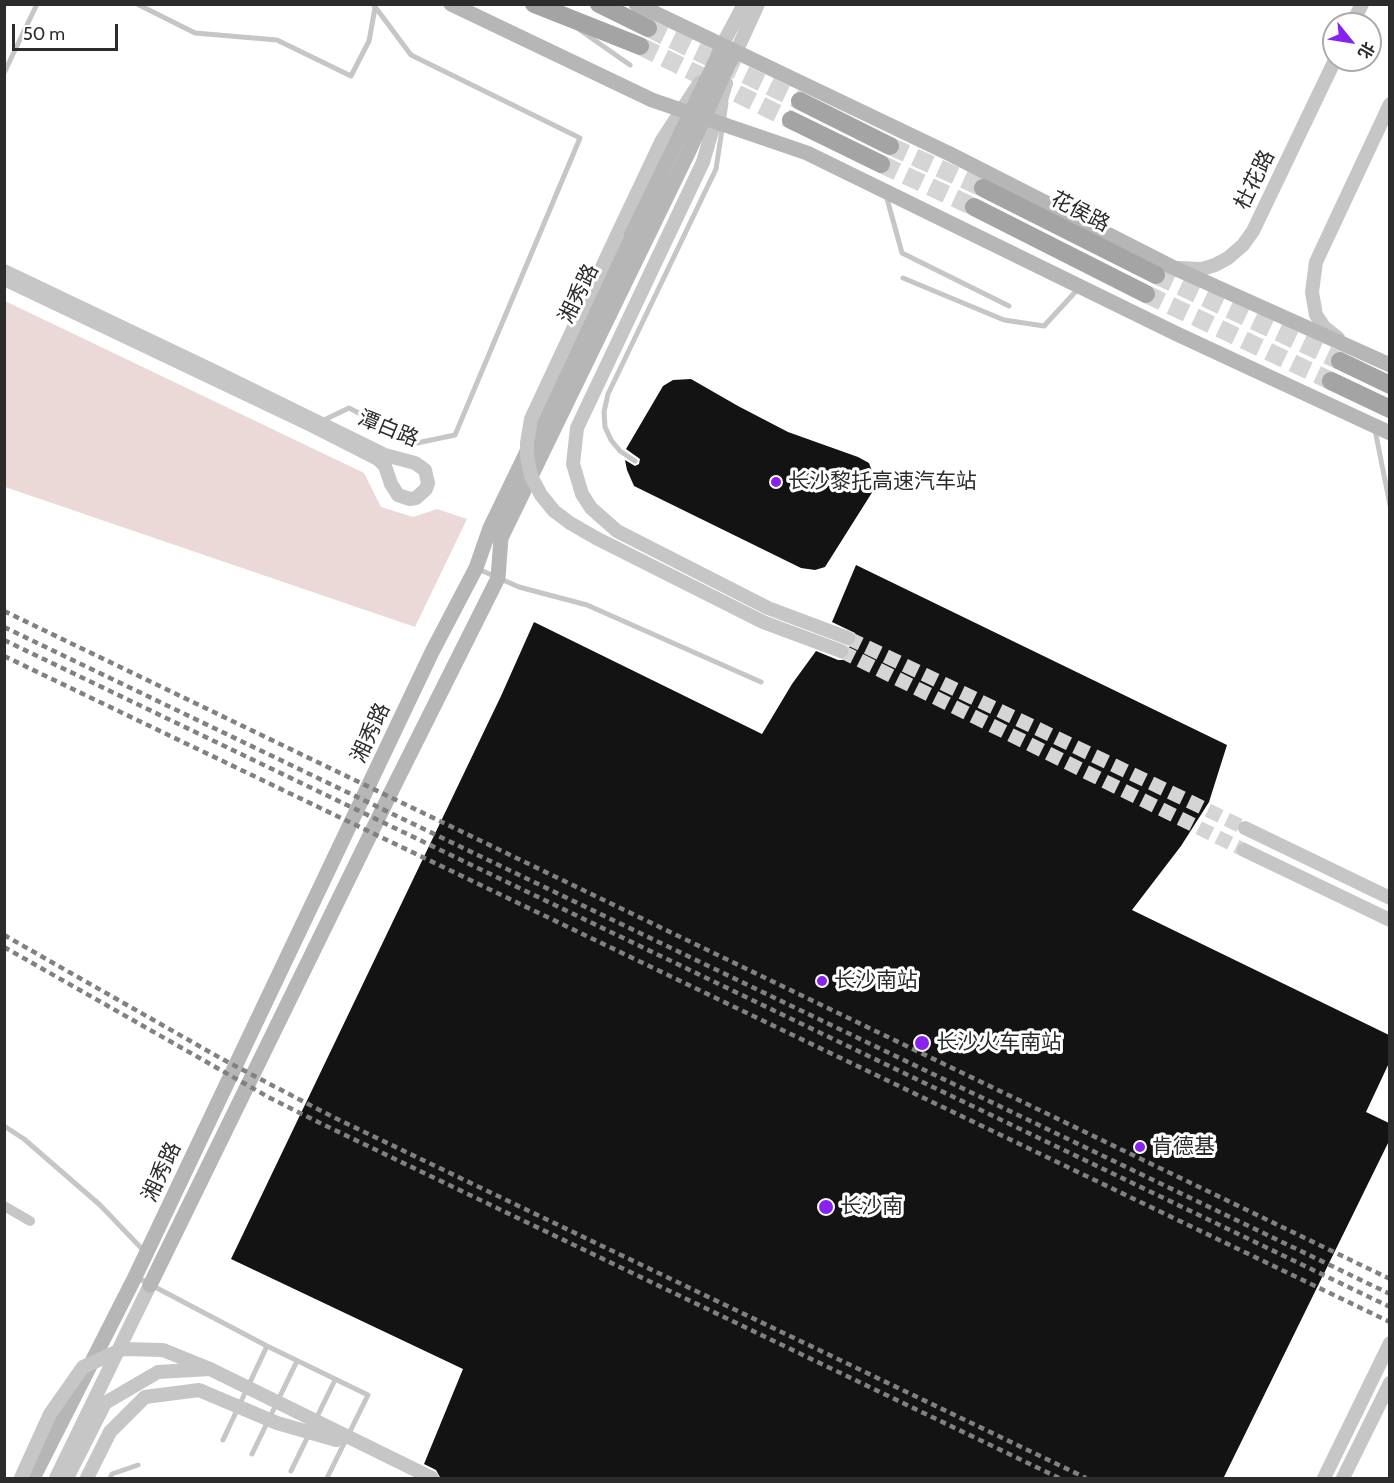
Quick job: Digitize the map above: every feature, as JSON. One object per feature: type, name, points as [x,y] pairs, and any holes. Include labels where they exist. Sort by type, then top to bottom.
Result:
[{"type":"main road","points":[[451,4],[637,94],[807,153],[1177,334],[1389,433]]},
{"type":"main road","points":[[534,4],[559,16],[640,46]]},
{"type":"main road","points":[[599,4],[648,28]]},
{"type":"main road","points":[[636,4],[950,154],[1164,271],[1344,352],[1389,365]]},
{"type":"main road","name":"湘秀路","points":[[33,1479],[135,1277],[432,652],[476,568],[490,528],[702,118],[729,49]]},
{"type":"main road","points":[[800,101],[890,146]]},
{"type":"main road","points":[[150,1285],[498,578],[501,538],[702,118]]},
{"type":"main road","points":[[791,120],[881,164]]},
{"type":"main road","name":"花侯路","points":[[983,188],[1164,271]]},
{"type":"main road","name":"花侯路","points":[[974,207],[1146,294]]},
{"type":"main road","points":[[1344,352],[1389,385]]},
{"type":"main road","points":[[1331,381],[1389,409]]},
{"type":"street","name":"湘秀路","points":[[729,49],[744,4]]},
{"type":"street","name":"湘秀路","points":[[729,49],[758,4]]},
{"type":"street","points":[[729,49],[702,118],[703,162],[578,428],[573,464],[582,494],[591,508],[603,520],[632,539],[768,608],[848,638]]},
{"type":"street","name":"杜花路","points":[[1164,271],[1202,269],[1228,258],[1243,245],[1253,231],[1329,72]]},
{"type":"street","points":[[1344,352],[1316,315],[1312,292],[1316,262],[1389,104]]},
{"type":"street","points":[[702,118],[662,140],[531,419],[527,443],[531,476],[541,495],[554,511],[596,538],[763,622],[841,651]]},
{"type":"street","name":"潭白路","points":[[4,271],[317,424],[382,462],[388,470],[391,484],[398,495],[410,499],[416,498],[426,489],[427,475],[421,466],[415,463],[385,455],[317,424],[4,279]]},
{"type":"street","points":[[1245,828],[1389,898]]},
{"type":"street","points":[[1244,850],[1389,920]]},
{"type":"street","points":[[4,1206],[30,1221]]},
{"type":"street","points":[[56,1479],[150,1285]]},
{"type":"street","points":[[1324,1479],[1389,1343]]},
{"type":"street","points":[[21,1479],[50,1414],[83,1367],[123,1349],[163,1350],[210,1369],[432,1479]]},
{"type":"street","points":[[67,1479],[105,1403],[158,1372],[210,1369]]},
{"type":"street","points":[[1343,1479],[1389,1383]]},
{"type":"street","points":[[87,1479],[110,1432],[145,1397],[199,1390],[277,1423],[373,1450]]},
{"type":"lane","points":[[4,73],[37,4]]},
{"type":"lane","points":[[136,4],[195,33],[277,40],[351,76],[369,40],[374,6]]},
{"type":"lane","points":[[317,424],[349,408],[417,443],[455,435],[580,138],[411,55],[374,6]]},
{"type":"lane","points":[[559,16],[630,65]]},
{"type":"lane","points":[[635,461],[620,451],[611,441],[605,426],[604,412],[608,394],[716,169],[702,118]]},
{"type":"lane","points":[[885,190],[902,253],[1009,306]]},
{"type":"lane","points":[[903,278],[1004,320],[1044,326],[1080,287]]},
{"type":"lane","points":[[1374,425],[1389,505]]},
{"type":"lane","points":[[476,568],[519,587],[587,605],[761,682]]},
{"type":"lane","points":[[4,1126],[24,1138],[100,1205],[146,1253]]},
{"type":"lane","points":[[135,1277],[267,1346],[368,1395],[327,1479]]},
{"type":"lane","points":[[223,1440],[267,1346]]},
{"type":"lane","points":[[252,1454],[297,1361]]},
{"type":"lane","points":[[291,1471],[335,1380]]},
{"type":"lane","points":[[110,1479],[112,1474],[138,1465]]},
{"type":"shaded area","points":[[5,301],[364,473],[381,507],[413,517],[437,509],[467,519],[415,627],[5,487]]},
{"type":"building","points":[[691,379],[788,432],[869,463],[874,477],[873,491],[825,567],[815,570],[801,568],[634,486],[625,460],[635,466],[639,464],[640,459],[626,449],[663,386],[673,380]]},
{"type":"building","name":"长沙南站","points":[[856,565],[1227,745],[1209,802],[1181,846],[1132,910],[1389,1035],[1389,1063],[1366,1112],[1389,1123],[1389,1141],[1223,1479],[441,1479],[436,1470],[424,1464],[463,1369],[231,1259],[501,696],[534,622],[762,734],[792,684],[816,651],[843,660],[849,655],[849,647],[857,641],[855,633],[832,622]]},
{"type":"tunnel","points":[[648,28],[800,101]]},
{"type":"tunnel","points":[[640,46],[791,120]]},
{"type":"tunnel","points":[[890,146],[983,188]]},
{"type":"tunnel","points":[[881,164],[974,207]]},
{"type":"tunnel","points":[[1156,275],[1340,361]]},
{"type":"tunnel","points":[[1146,294],[1331,381]]},
{"type":"tunnel","points":[[848,638],[1245,828]]},
{"type":"tunnel","points":[[841,651],[1244,850]]},
{"type":"railway","points":[[4,611],[1390,1279]]},
{"type":"railway","points":[[4,627],[1390,1294]]},
{"type":"railway","points":[[4,640],[1390,1307]]},
{"type":"railway","points":[[4,656],[1390,1322]]},
{"type":"railway","points":[[4,935],[222,1059],[331,1116],[1086,1478]]},
{"type":"railway","points":[[4,947],[270,1098],[1059,1478]]},
{"type":"place","name":"长沙黎托高速汽车站","points":[[776,482]]},
{"type":"place","name":"长沙南站","points":[[822,981]]},
{"type":"place","name":"长沙火车南站","points":[[922,1043]]},
{"type":"place","name":"肯德基","points":[[1140,1147]]},
{"type":"place","name":"长沙南","points":[[826,1207]]}]
